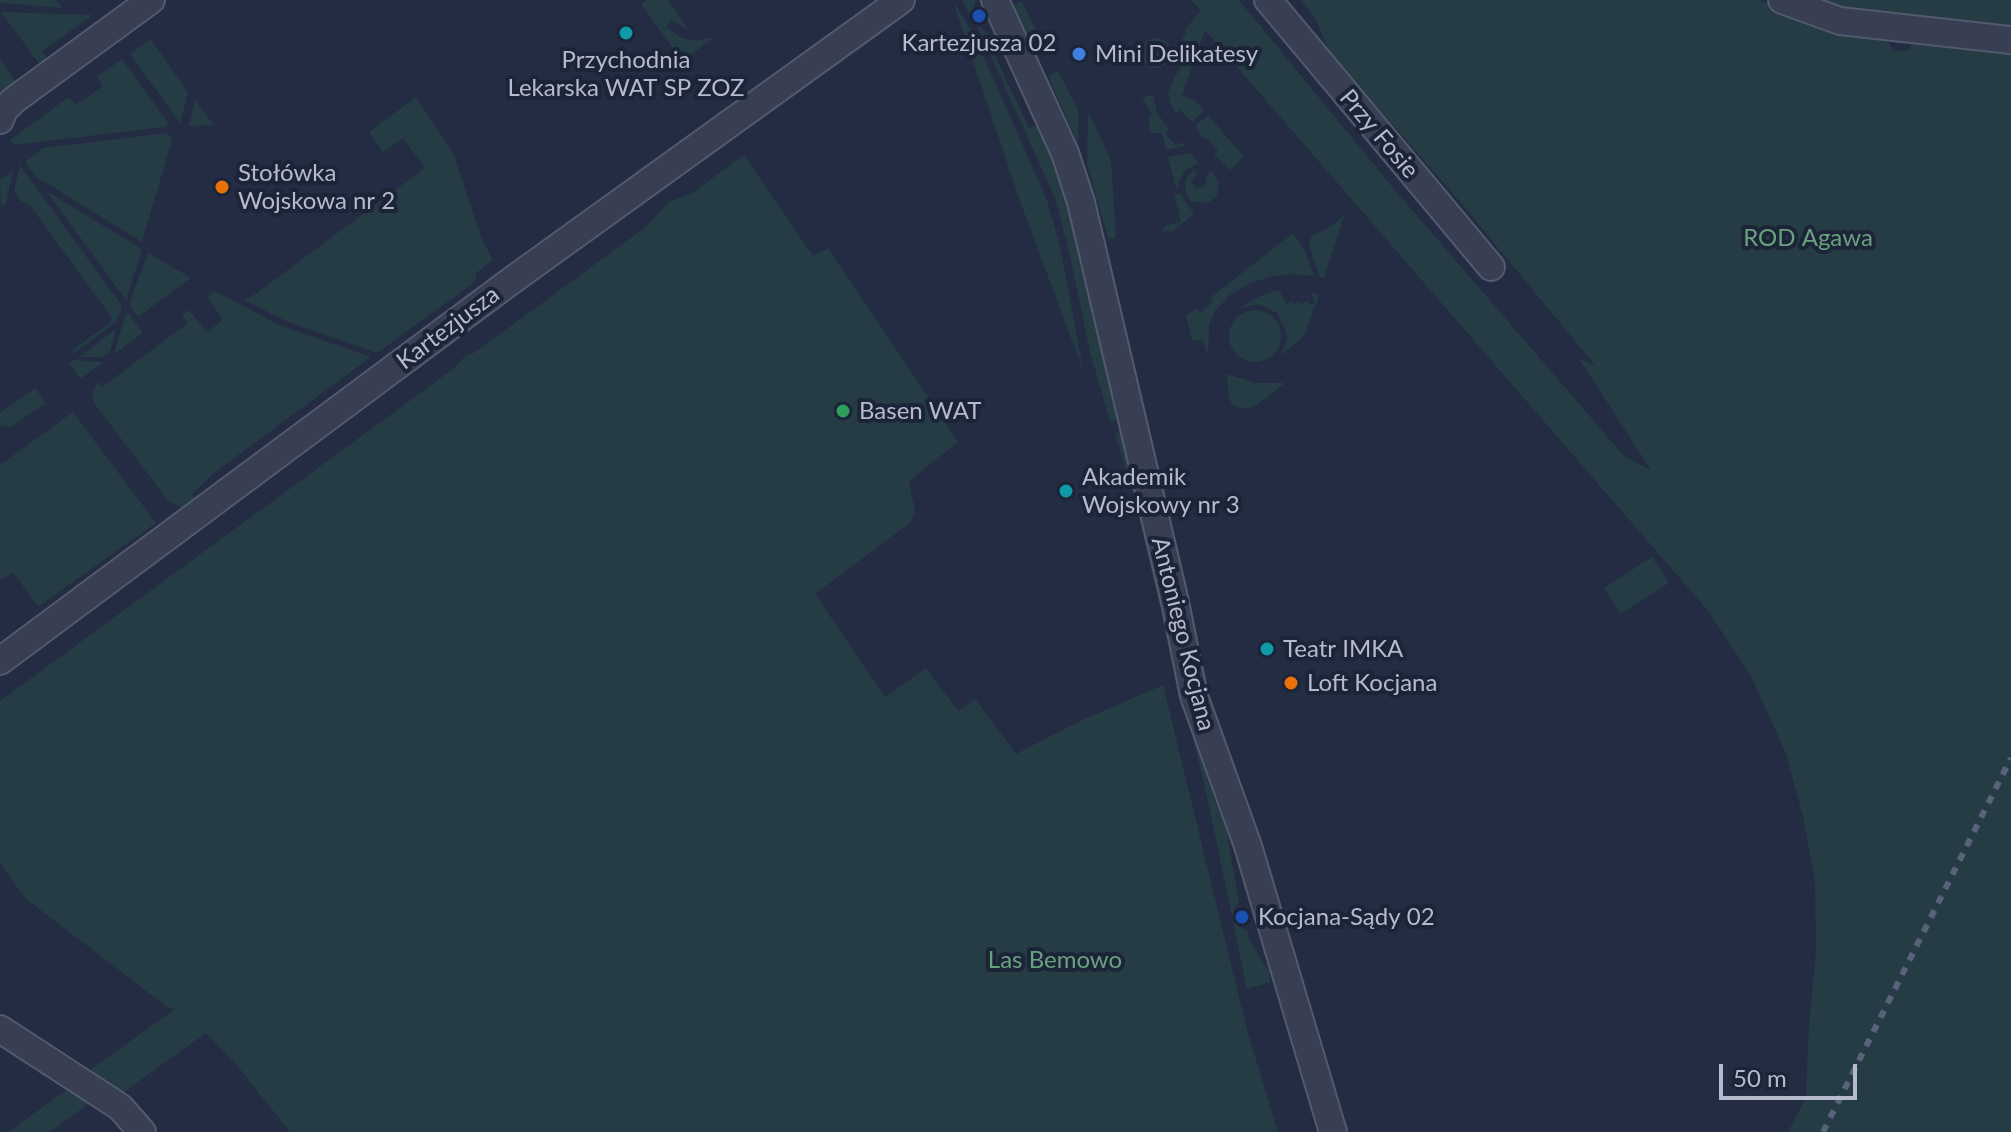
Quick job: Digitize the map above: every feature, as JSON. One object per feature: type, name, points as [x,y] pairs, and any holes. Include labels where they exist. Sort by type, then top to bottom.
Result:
[{"type":"street","name":"Kartezjusza","points":[[0,661],[524,271],[901,0]]},
{"type":"street","name":"Antoniego Kocjana","points":[[995,0],[1065,153],[1081,202],[1175,602],[1194,696],[1248,846],[1333,1132]]},
{"type":"street","name":"Przy Fosie","points":[[1268,0],[1491,267]]},
{"type":"street","points":[[1782,0],[1840,21],[2011,40]]},
{"type":"street","points":[[0,120],[4,110],[14,100],[147,3]]},
{"type":"street","points":[[0,1029],[120,1107],[142,1132]]},
{"type":"green space","points":[[0,0],[56,0],[62,8],[0,3]]},
{"type":"green space","points":[[647,0],[668,0],[688,29],[671,21],[666,27],[680,37],[695,41],[715,37],[682,61],[641,4]]},
{"type":"green space","points":[[962,0],[976,0],[973,10],[978,26],[988,34],[1029,128],[1040,124],[1067,190],[1117,420],[1110,421],[1090,352],[1055,198],[977,25]]},
{"type":"green space","name":"ROD Agawa","points":[[1191,0],[1239,0],[1394,189],[1625,457],[1651,470],[1579,359],[1595,365],[1329,51],[1317,22],[1301,0],[1759,0],[1826,26],[1884,36],[1894,51],[1909,50],[1911,44],[1919,39],[2011,51],[2011,1132],[1788,1132],[1806,1097],[1816,951],[1815,881],[1803,816],[1786,754],[1751,676],[1709,612],[1205,30],[1182,96],[1195,100],[1204,111],[1192,122],[1180,110],[1176,113],[1168,93],[1186,60],[1182,37],[1185,29],[1201,11]]},
{"type":"green space","points":[[1797,0],[2011,0],[2011,28],[1905,14],[1875,15]]},
{"type":"green space","points":[[953,1],[974,35],[1047,200],[1061,250],[1083,370],[1021,204]]},
{"type":"green space","points":[[1021,1],[1036,29],[1028,34],[1014,5]]},
{"type":"green space","points":[[1,12],[93,15],[42,51],[48,61],[41,66]]},
{"type":"green space","points":[[1156,38],[1167,42],[1171,53],[1167,64],[1156,68],[1145,64],[1141,53],[1145,42]]},
{"type":"green space","points":[[151,39],[188,93],[180,123],[130,54]]},
{"type":"green space","points":[[0,59],[19,86],[0,105]]},
{"type":"green space","points":[[122,59],[169,124],[14,145],[10,140],[69,97],[76,105],[103,86],[97,77]]},
{"type":"green space","points":[[1058,71],[1078,109],[1078,144],[1048,76]]},
{"type":"green space","points":[[1153,95],[1157,113],[1169,129],[1165,133],[1176,146],[1181,142],[1185,146],[1166,150],[1162,133],[1151,133],[1148,117],[1152,114],[1142,97]]},
{"type":"green space","points":[[416,97],[453,153],[482,240],[493,260],[476,273],[475,282],[377,353],[286,321],[244,300],[425,168],[403,138],[383,152],[369,132]]},
{"type":"green space","points":[[195,100],[214,125],[189,126]]},
{"type":"green space","points":[[1088,111],[1111,160],[1116,236],[1113,239],[1108,238],[1087,164]]},
{"type":"green space","points":[[1208,115],[1244,157],[1230,170],[1214,155],[1218,151],[1206,138],[1203,139],[1195,126]]},
{"type":"green space","points":[[168,133],[172,140],[142,242],[35,176],[25,162],[43,148]]},
{"type":"green space","points":[[1190,153],[1199,163],[1185,171],[1176,188],[1168,157]]},
{"type":"green space","name":"Las Bemowo","points":[[744,155],[813,256],[828,248],[958,442],[909,481],[915,511],[911,522],[815,594],[885,697],[926,668],[958,711],[975,699],[1016,754],[1080,721],[1163,685],[1247,1030],[1278,1132],[290,1132],[235,1063],[206,1033],[121,1094],[89,1071],[175,1009],[167,1007],[25,898],[0,863],[0,701],[453,369],[466,355],[474,353],[647,226],[669,202],[691,194]]},
{"type":"green space","points":[[20,165],[122,306],[117,321],[73,354],[71,351],[110,323],[112,318],[29,204],[22,202],[14,190]]},
{"type":"green space","points":[[13,170],[6,204],[1,206],[0,180]]},
{"type":"green space","points":[[1194,170],[1197,174],[1191,181],[1195,188],[1203,187],[1207,181],[1205,177],[1212,171],[1219,183],[1217,196],[1208,203],[1191,201],[1186,194],[1187,177]]},
{"type":"green space","points":[[46,191],[142,249],[126,300]]},
{"type":"green space","points":[[1181,194],[1194,214],[1173,231],[1162,231],[1167,225],[1181,222],[1174,195]]},
{"type":"green space","points":[[1345,213],[1324,278],[1320,278],[1309,245],[1311,237],[1337,222]]},
{"type":"green space","points":[[1293,233],[1306,253],[1314,276],[1272,276],[1231,294],[1216,310],[1209,324],[1208,357],[1203,339],[1192,341],[1186,316],[1197,308],[1201,312],[1213,302],[1210,298]]},
{"type":"green space","points":[[148,253],[191,278],[138,317],[129,304]]},
{"type":"green space","points":[[1279,290],[1286,304],[1308,301],[1310,305],[1315,302],[1310,291],[1319,296],[1304,336],[1280,356],[1287,341],[1286,331],[1277,313],[1259,304],[1239,308],[1262,295]]},
{"type":"green space","points":[[215,291],[279,325],[371,357],[214,473],[192,494],[197,503],[181,507],[169,502],[94,403],[92,395],[98,381],[102,387],[188,323],[182,315],[189,310],[207,332],[223,320],[207,297]]},
{"type":"green space","points":[[1255,310],[1274,317],[1281,336],[1274,355],[1255,362],[1236,355],[1229,336],[1236,317]]},
{"type":"green space","points":[[126,313],[143,333],[114,354]]},
{"type":"green space","points":[[116,329],[110,352],[102,357],[79,357]]},
{"type":"green space","points":[[73,360],[104,362],[80,379],[69,363]]},
{"type":"green space","points":[[1227,374],[1256,383],[1285,383],[1254,407],[1245,409],[1233,405],[1229,399]]},
{"type":"green space","points":[[35,388],[46,403],[11,427],[0,426],[0,413]]},
{"type":"green space","points":[[73,412],[156,523],[38,607],[13,572],[0,581],[0,465]]},
{"type":"green space","points":[[1123,432],[1166,607],[1173,660],[1115,433]]},
{"type":"green space","points":[[1652,557],[1669,583],[1620,614],[1604,588]]},
{"type":"green space","points":[[1181,692],[1212,776],[1207,779],[1226,829],[1239,902],[1234,909],[1240,927],[1247,931],[1253,947],[1269,971],[1270,982],[1247,989],[1205,787]]},
{"type":"green space","points":[[69,1088],[91,1102],[50,1132],[8,1132]]},
{"type":"railway","points":[[1823,1132],[2011,758]]},
{"type":"place","name":"Kartezjusza 02","points":[[979,16]]},
{"type":"place","name":"Przychodnia Lekarska WAT SP ZOZ","points":[[626,33]]},
{"type":"place","name":"Mini Delikatesy","points":[[1079,54]]},
{"type":"place","name":"Stołówka Wojskowa nr 2","points":[[222,187]]},
{"type":"place","name":"Basen WAT","points":[[843,411]]},
{"type":"place","name":"Akademik Wojskowy nr 3","points":[[1066,491]]},
{"type":"place","name":"Teatr IMKA","points":[[1267,649]]},
{"type":"place","name":"Loft Kocjana","points":[[1291,683]]},
{"type":"place","name":"Kocjana-Sądy 02","points":[[1242,917]]}]
